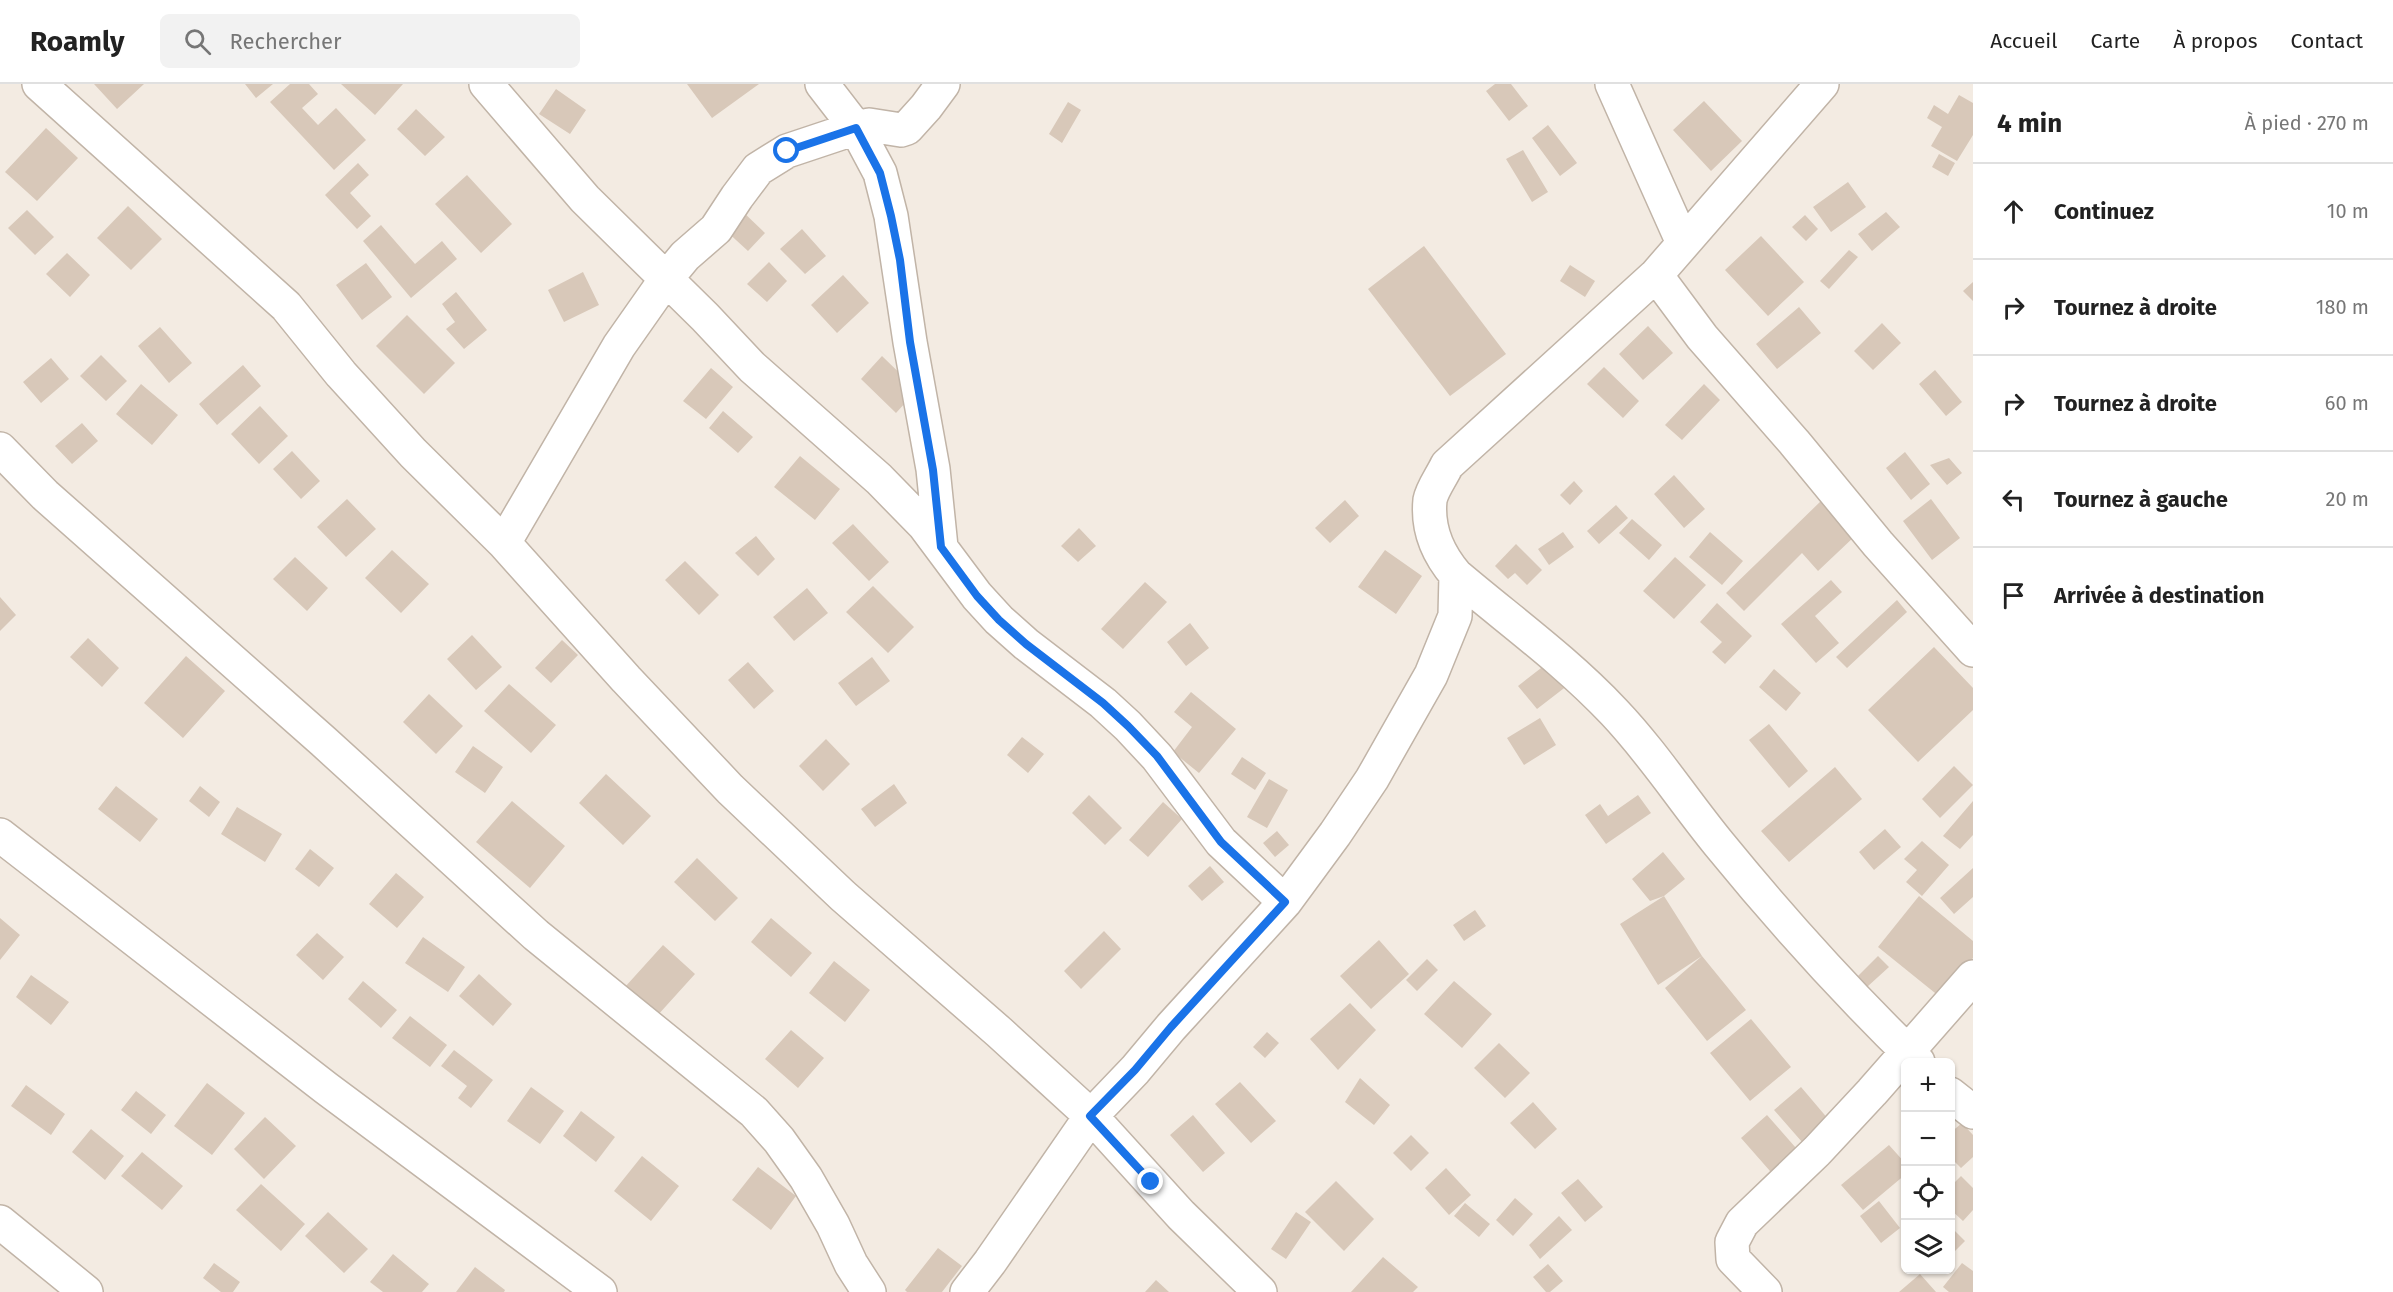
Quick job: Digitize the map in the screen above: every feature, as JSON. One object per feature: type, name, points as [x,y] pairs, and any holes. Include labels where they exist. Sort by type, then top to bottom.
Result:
[{"type":"street","points":[[39,84],[286,306],[341,374],[412,453],[504,543],[626,679],[730,789],[782,841],[999,1032],[1090,1116],[1181,1215],[1260,1292]]},
{"type":"street","points":[[486,84],[567,178],[752,367],[879,479],[924,525],[977,596],[999,620],[1026,644],[1103,703],[1136,734],[1157,756],[1221,842],[1285,902]]},
{"type":"street","points":[[822,84],[856,128],[880,173],[900,260],[910,342],[933,470],[941,547]]},
{"type":"street","points":[[504,543],[619,346],[666,279],[685,256],[716,229],[758,170],[787,151],[856,128],[869,125],[901,130],[907,128],[943,84]]},
{"type":"street","points":[[1612,84],[1683,243]]},
{"type":"street","points":[[1822,84],[1656,274],[1488,430],[1447,465],[1430,499],[1432,535],[1443,560],[1456,575],[1577,675],[1614,712],[1650,753],[1674,788],[1757,889],[1813,954],[1912,1058],[1973,977]]},
{"type":"street","points":[[1656,274],[1702,337],[1794,442],[1878,544],[1973,650]]},
{"type":"street","points":[[0,449],[45,495],[323,741],[536,935],[754,1112],[780,1140],[806,1178],[833,1225],[851,1264],[869,1292]]},
{"type":"street","points":[[967,1292],[1090,1116],[1135,1070],[1285,902],[1335,834],[1372,779],[1431,675],[1455,616],[1456,575]]},
{"type":"street","points":[[0,835],[326,1088],[600,1292]]},
{"type":"street","points":[[1765,1292],[1733,1259],[1732,1242],[1742,1224],[1901,1069]]},
{"type":"street","points":[[1955,1098],[1973,1112]]},
{"type":"street","points":[[0,1222],[86,1292]]},
{"type":"building","points":[[94,84],[144,84],[117,109]]},
{"type":"building","points":[[245,84],[273,84],[256,98]]},
{"type":"building","points":[[290,84],[309,84],[318,94],[302,108],[318,125],[336,108],[366,140],[334,170],[270,102]]},
{"type":"building","points":[[341,84],[403,84],[375,115]]},
{"type":"building","points":[[687,84],[759,84],[712,118]]},
{"type":"building","points":[[1495,84],[1511,84],[1528,106],[1509,121],[1486,91]]},
{"type":"building","points":[[556,89],[586,110],[570,134],[539,114]]},
{"type":"building","points":[[1959,95],[1973,103],[1973,135],[1957,161],[1931,146],[1942,127],[1927,118],[1934,105],[1948,114]]},
{"type":"building","points":[[1704,101],[1742,141],[1711,171],[1673,130]]},
{"type":"building","points":[[1068,102],[1081,110],[1062,143],[1049,134]]},
{"type":"building","points":[[416,109],[445,137],[425,156],[397,129]]},
{"type":"building","points":[[1548,125],[1577,163],[1560,176],[1532,138]]},
{"type":"building","points":[[46,128],[78,158],[37,201],[5,172]]},
{"type":"building","points":[[1523,150],[1548,192],[1532,202],[1506,159]]},
{"type":"building","points":[[1939,154],[1955,163],[1948,176],[1932,167]]},
{"type":"building","points":[[358,163],[369,175],[350,193],[371,216],[357,229],[325,195]]},
{"type":"building","points":[[467,175],[512,224],[481,253],[435,204]]},
{"type":"building","points":[[1848,182],[1866,207],[1831,232],[1813,207]]},
{"type":"building","points":[[128,206],[162,239],[131,270],[97,238]]},
{"type":"building","points":[[27,210],[54,237],[35,255],[8,228]]},
{"type":"building","points":[[741,210],[765,233],[748,251],[724,229]]},
{"type":"building","points":[[1886,212],[1900,227],[1872,251],[1858,234]]},
{"type":"building","points":[[1805,215],[1818,229],[1806,241],[1792,227]]},
{"type":"building","points":[[381,225],[415,264],[442,241],[457,259],[411,298],[363,241]]},
{"type":"building","points":[[802,229],[826,256],[805,274],[780,249]]},
{"type":"building","points":[[1761,236],[1804,282],[1768,316],[1725,270]]},
{"type":"building","points":[[1424,246],[1506,354],[1450,396],[1368,289]]},
{"type":"building","points":[[1849,250],[1858,257],[1829,289],[1820,281]]},
{"type":"building","points":[[67,253],[90,275],[70,297],[46,274]]},
{"type":"building","points":[[769,262],[787,281],[767,302],[747,284]]},
{"type":"building","points":[[366,263],[392,297],[362,320],[336,285]]},
{"type":"building","points":[[1570,265],[1595,281],[1585,297],[1560,281]]},
{"type":"building","points":[[583,272],[599,305],[564,322],[548,290]]},
{"type":"building","points":[[843,275],[869,303],[837,333],[811,305]]},
{"type":"building","points":[[1973,282],[1973,301],[1963,291]]},
{"type":"building","points":[[456,292],[487,330],[464,349],[446,329],[455,322],[442,304]]},
{"type":"building","points":[[1799,307],[1821,333],[1777,369],[1756,344]]},
{"type":"building","points":[[407,315],[455,363],[424,394],[376,346]]},
{"type":"building","points":[[1882,323],[1901,343],[1873,370],[1854,351]]},
{"type":"building","points":[[1648,326],[1673,353],[1643,380],[1619,354]]},
{"type":"building","points":[[160,327],[192,363],[169,383],[138,346]]},
{"type":"building","points":[[101,355],[127,381],[106,401],[80,376]]},
{"type":"building","points":[[882,356],[917,390],[896,413],[861,379]]},
{"type":"building","points":[[51,358],[69,379],[41,403],[23,382]]},
{"type":"building","points":[[243,365],[261,386],[217,425],[199,404]]},
{"type":"building","points":[[1604,367],[1639,401],[1623,418],[1587,384]]},
{"type":"building","points":[[711,368],[733,387],[706,419],[683,401]]},
{"type":"building","points":[[1935,370],[1962,402],[1946,416],[1919,384]]},
{"type":"building","points":[[141,384],[178,415],[152,445],[116,414]]},
{"type":"building","points":[[1704,384],[1720,400],[1682,440],[1665,425]]},
{"type":"building","points":[[260,406],[288,436],[259,464],[231,434]]},
{"type":"building","points":[[723,411],[753,437],[738,453],[709,428]]},
{"type":"building","points":[[82,423],[98,441],[72,464],[55,446]]},
{"type":"building","points":[[292,451],[320,481],[301,499],[273,469]]},
{"type":"building","points":[[1905,452],[1930,484],[1911,500],[1886,468]]},
{"type":"building","points":[[800,456],[840,489],[815,520],[774,487]]},
{"type":"building","points":[[1949,458],[1962,473],[1947,485],[1930,465]]},
{"type":"building","points":[[1674,475],[1705,509],[1684,528],[1654,494]]},
{"type":"building","points":[[1574,481],[1583,491],[1570,505],[1560,495]]},
{"type":"building","points":[[347,499],[376,529],[346,557],[317,527]]},
{"type":"building","points":[[1931,499],[1960,538],[1932,560],[1903,521]]},
{"type":"building","points":[[1345,500],[1359,516],[1330,543],[1315,528]]},
{"type":"building","points":[[1821,501],[1855,536],[1818,571],[1802,553],[1744,611],[1726,593]]},
{"type":"building","points":[[1616,505],[1628,518],[1599,544],[1587,531]]},
{"type":"building","points":[[1632,519],[1662,545],[1649,560],[1619,533]]},
{"type":"building","points":[[853,524],[889,562],[869,581],[832,543]]},
{"type":"building","points":[[1079,528],[1096,546],[1078,562],[1061,546]]},
{"type":"building","points":[[1563,532],[1574,547],[1549,565],[1538,549]]},
{"type":"building","points":[[1710,532],[1743,561],[1722,585],[1689,557]]},
{"type":"building","points":[[756,536],[775,559],[758,576],[735,553]]},
{"type":"building","points":[[1516,544],[1542,570],[1527,585],[1515,573],[1508,579],[1495,566]]},
{"type":"building","points":[[392,550],[429,584],[401,613],[365,578]]},
{"type":"building","points":[[1385,550],[1422,576],[1396,614],[1358,587]]},
{"type":"building","points":[[295,557],[328,588],[307,611],[273,579]]},
{"type":"building","points":[[1675,557],[1706,585],[1674,619],[1643,591]]},
{"type":"building","points":[[685,561],[719,595],[699,615],[665,580]]},
{"type":"building","points":[[1831,580],[1842,592],[1815,616],[1839,643],[1816,663],[1781,624]]},
{"type":"building","points":[[1145,582],[1167,602],[1123,649],[1101,629]]},
{"type":"building","points":[[873,586],[914,627],[888,653],[846,612]]},
{"type":"building","points":[[807,588],[828,613],[794,641],[773,617]]},
{"type":"building","points":[[0,597],[16,615],[0,631]]},
{"type":"building","points":[[1897,600],[1907,612],[1847,668],[1836,657]]},
{"type":"building","points":[[1717,603],[1752,636],[1725,664],[1712,652],[1722,642],[1700,622]]},
{"type":"building","points":[[1190,623],[1209,648],[1186,666],[1167,642]]},
{"type":"building","points":[[472,635],[502,667],[476,690],[447,659]]},
{"type":"building","points":[[88,638],[119,668],[102,687],[70,657]]},
{"type":"building","points":[[562,640],[578,655],[551,683],[535,668]]},
{"type":"building","points":[[1934,647],[1973,688],[1973,710],[1918,762],[1868,710]]},
{"type":"building","points":[[186,656],[225,691],[183,738],[144,703]]},
{"type":"building","points":[[872,657],[890,681],[856,706],[838,683]]},
{"type":"building","points":[[1554,658],[1572,682],[1537,709],[1518,686]]},
{"type":"building","points":[[748,662],[774,691],[754,709],[728,680]]},
{"type":"building","points":[[1774,669],[1801,693],[1786,711],[1759,687]]},
{"type":"building","points":[[509,684],[556,725],[531,753],[484,711]]},
{"type":"building","points":[[1191,692],[1236,729],[1199,773],[1173,752],[1192,727],[1174,712]]},
{"type":"building","points":[[429,694],[463,726],[436,754],[403,722]]},
{"type":"building","points":[[1540,718],[1556,745],[1524,765],[1507,738]]},
{"type":"building","points":[[1769,724],[1808,771],[1789,788],[1749,740]]},
{"type":"building","points":[[1022,737],[1044,754],[1028,773],[1007,755]]},
{"type":"building","points":[[826,739],[850,764],[823,791],[799,766]]},
{"type":"building","points":[[473,746],[503,767],[485,793],[455,772]]},
{"type":"building","points":[[1242,757],[1266,773],[1255,790],[1231,774]]},
{"type":"building","points":[[1954,766],[1973,785],[1940,818],[1922,799]]},
{"type":"building","points":[[1835,767],[1862,799],[1789,862],[1761,831]]},
{"type":"building","points":[[606,774],[651,816],[623,845],[579,803]]},
{"type":"building","points":[[1269,779],[1288,790],[1267,828],[1247,817]]},
{"type":"building","points":[[894,784],[907,803],[875,827],[861,809]]},
{"type":"building","points":[[116,786],[158,819],[140,842],[98,809]]},
{"type":"building","points":[[200,786],[220,802],[209,817],[189,801]]},
{"type":"building","points":[[1089,795],[1122,828],[1105,845],[1072,813]]},
{"type":"building","points":[[1638,795],[1651,813],[1606,844],[1585,815],[1600,804],[1608,816]]},
{"type":"building","points":[[512,801],[565,846],[530,888],[476,842]]},
{"type":"building","points":[[1973,801],[1973,835],[1960,849],[1943,836]]},
{"type":"building","points":[[1163,802],[1182,819],[1148,857],[1129,840]]},
{"type":"building","points":[[237,807],[282,834],[265,862],[221,834]]},
{"type":"building","points":[[1885,829],[1901,847],[1874,870],[1859,852]]},
{"type":"building","points":[[1277,831],[1289,845],[1275,857],[1263,843]]},
{"type":"building","points":[[1922,841],[1949,865],[1922,896],[1906,882],[1917,870],[1904,859]]},
{"type":"building","points":[[310,849],[334,868],[319,887],[295,869]]},
{"type":"building","points":[[1663,852],[1685,879],[1664,896],[1650,901],[1632,879]]},
{"type":"building","points":[[697,858],[738,898],[715,921],[674,882]]},
{"type":"building","points":[[1210,866],[1224,882],[1202,901],[1188,886]]},
{"type":"building","points":[[1973,868],[1973,897],[1954,914],[1940,898]]},
{"type":"building","points":[[396,873],[424,897],[397,928],[369,904]]},
{"type":"building","points":[[1664,896],[1702,956],[1658,985],[1620,924]]},
{"type":"building","points":[[1919,896],[1973,941],[1973,958],[1940,997],[1878,947]]},
{"type":"building","points":[[1475,910],[1486,926],[1464,941],[1453,925]]},
{"type":"building","points":[[0,918],[20,935],[0,960]]},
{"type":"building","points":[[771,918],[812,953],[791,977],[751,942]]},
{"type":"building","points":[[1104,931],[1121,949],[1081,989],[1064,971]]},
{"type":"building","points":[[317,933],[344,957],[323,980],[296,955]]},
{"type":"building","points":[[423,937],[465,967],[448,992],[405,963]]},
{"type":"building","points":[[1379,940],[1409,974],[1371,1009],[1340,976]]},
{"type":"building","points":[[663,945],[695,974],[657,1016],[625,987]]},
{"type":"building","points":[[1702,956],[1746,1010],[1707,1041],[1665,988]]},
{"type":"building","points":[[1878,956],[1889,967],[1867,987],[1858,976]]},
{"type":"building","points":[[1427,959],[1438,970],[1417,991],[1406,980]]},
{"type":"building","points":[[834,961],[870,990],[845,1022],[809,993]]},
{"type":"building","points":[[479,974],[512,1004],[493,1026],[459,996]]},
{"type":"building","points":[[31,975],[69,1002],[51,1025],[16,997]]},
{"type":"building","points":[[363,981],[397,1010],[381,1028],[348,999]]},
{"type":"building","points":[[1454,981],[1492,1014],[1462,1048],[1424,1014]]},
{"type":"building","points":[[1350,1003],[1376,1030],[1338,1070],[1310,1039]]},
{"type":"building","points":[[410,1016],[447,1045],[430,1067],[392,1038]]},
{"type":"building","points":[[1751,1019],[1791,1067],[1750,1101],[1710,1053]]},
{"type":"building","points":[[791,1030],[824,1058],[798,1088],[765,1059]]},
{"type":"building","points":[[1267,1032],[1279,1043],[1265,1058],[1253,1047]]},
{"type":"building","points":[[1499,1043],[1530,1073],[1505,1098],[1474,1068]]},
{"type":"building","points":[[454,1050],[493,1080],[471,1108],[458,1098],[467,1086],[441,1066]]},
{"type":"building","points":[[1360,1078],[1390,1105],[1374,1125],[1345,1102]]},
{"type":"building","points":[[1240,1082],[1276,1121],[1251,1143],[1215,1104]]},
{"type":"building","points":[[207,1083],[245,1113],[212,1155],[174,1126]]},
{"type":"building","points":[[26,1085],[65,1114],[51,1135],[11,1106]]},
{"type":"building","points":[[531,1087],[564,1111],[540,1144],[507,1121]]},
{"type":"building","points":[[1801,1087],[1829,1120],[1802,1142],[1774,1110]]},
{"type":"building","points":[[136,1091],[166,1115],[151,1134],[121,1110]]},
{"type":"building","points":[[1533,1102],[1557,1129],[1535,1149],[1510,1123]]},
{"type":"building","points":[[581,1111],[615,1137],[596,1162],[563,1136]]},
{"type":"building","points":[[1193,1115],[1225,1153],[1203,1172],[1170,1135]]},
{"type":"building","points":[[1767,1115],[1803,1156],[1777,1179],[1741,1138]]},
{"type":"building","points":[[265,1117],[296,1146],[264,1179],[234,1149]]},
{"type":"building","points":[[1962,1123],[1973,1135],[1973,1157],[1961,1168],[1955,1162],[1955,1129]]},
{"type":"building","points":[[91,1129],[124,1156],[105,1180],[72,1152]]},
{"type":"building","points":[[1411,1135],[1429,1153],[1411,1171],[1393,1153]]},
{"type":"building","points":[[1889,1145],[1901,1158],[1901,1178],[1863,1210],[1841,1185]]},
{"type":"building","points":[[142,1152],[183,1186],[162,1210],[121,1176]]},
{"type":"building","points":[[642,1156],[679,1186],[651,1221],[614,1191]]},
{"type":"building","points":[[758,1167],[796,1196],[771,1230],[732,1200]]},
{"type":"building","points":[[1446,1168],[1471,1195],[1449,1215],[1425,1188]]},
{"type":"building","points":[[1961,1176],[1973,1188],[1973,1210],[1963,1221],[1955,1214],[1955,1182]]},
{"type":"building","points":[[1578,1179],[1603,1207],[1585,1222],[1561,1193]]},
{"type":"building","points":[[1336,1181],[1374,1219],[1344,1251],[1305,1212]]},
{"type":"building","points":[[261,1184],[305,1224],[281,1251],[236,1210]]},
{"type":"building","points":[[1515,1198],[1533,1214],[1513,1236],[1496,1220]]},
{"type":"building","points":[[1879,1201],[1900,1228],[1881,1243],[1860,1216]]},
{"type":"building","points":[[1465,1203],[1490,1224],[1479,1237],[1454,1216]]},
{"type":"building","points":[[328,1212],[368,1249],[344,1273],[305,1236]]},
{"type":"building","points":[[1296,1212],[1311,1222],[1286,1259],[1271,1249]]},
{"type":"building","points":[[1559,1216],[1572,1230],[1540,1259],[1529,1245]]},
{"type":"building","points":[[1955,1231],[1965,1241],[1955,1251]]},
{"type":"building","points":[[938,1248],[962,1266],[942,1292],[907,1292],[905,1290]]},
{"type":"building","points":[[393,1254],[429,1284],[422,1292],[383,1292],[370,1282]]},
{"type":"building","points":[[1383,1257],[1418,1287],[1413,1292],[1351,1292]]},
{"type":"building","points":[[214,1263],[240,1282],[233,1292],[221,1292],[203,1278]]},
{"type":"building","points":[[1962,1263],[1973,1271],[1973,1292],[1949,1292],[1943,1287]]},
{"type":"building","points":[[1548,1264],[1563,1281],[1550,1292],[1546,1292],[1533,1277]]},
{"type":"building","points":[[475,1267],[505,1290],[504,1292],[456,1292]]},
{"type":"building","points":[[1920,1274],[1936,1292],[1899,1292]]},
{"type":"building","points":[[1156,1280],[1169,1292],[1145,1292]]},
{"type":"route","points":[[787,151],[856,128],[880,173],[900,260],[910,342],[919,381],[936,490],[941,547],[977,596],[999,620],[1026,644],[1103,703],[1128,726],[1157,756],[1221,842],[1285,902],[1135,1070],[1090,1116],[1151,1182]]}]
